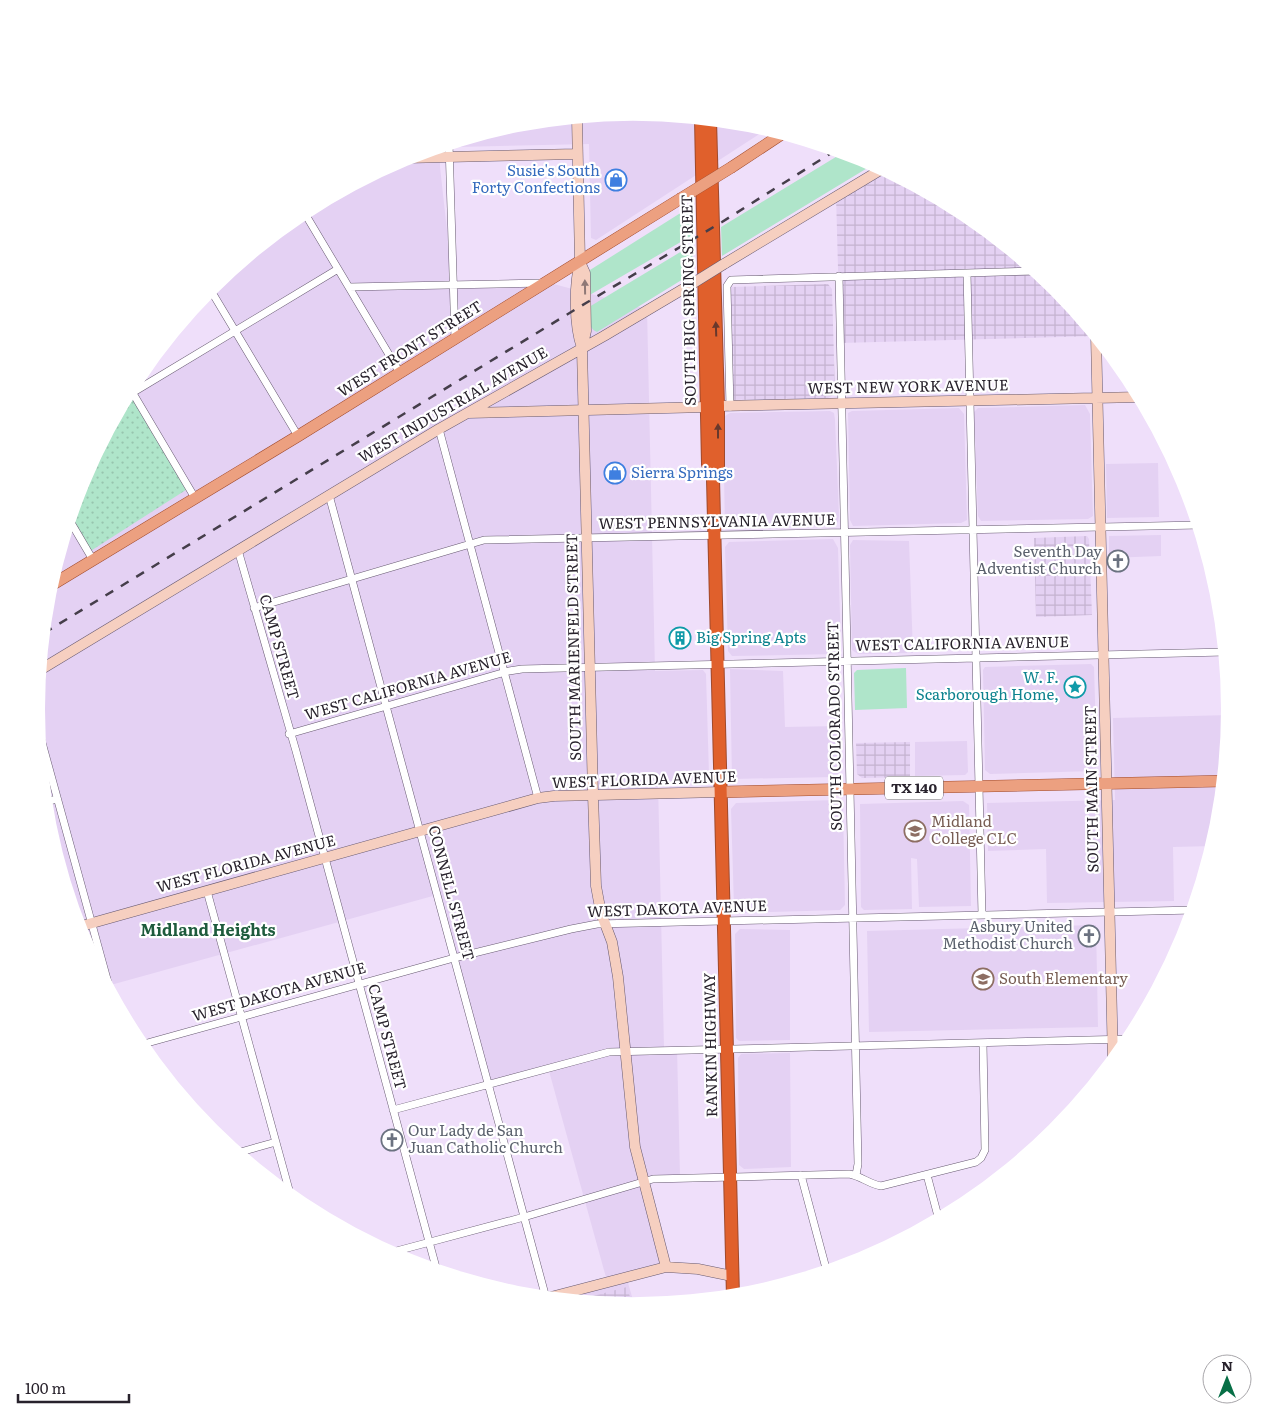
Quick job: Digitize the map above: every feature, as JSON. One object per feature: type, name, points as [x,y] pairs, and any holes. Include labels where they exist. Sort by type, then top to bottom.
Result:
[{"type":"highway","name":"SOUTH BIG SPRING STREET","points":[[701,125],[718,406]]},
{"type":"highway","name":"SOUTH BIG SPRING STREET","points":[[710,126],[718,406],[718,467],[713,479],[721,792]]},
{"type":"highway","name":"RANKIN HIGHWAY","points":[[721,792],[733,1289]]},
{"type":"main road","name":"WEST FRONT STREET","points":[[59,580],[546,283],[775,138]]},
{"type":"main road","name":"TX 140","points":[[1107,784],[1218,781]]},
{"type":"main road","name":"WEST FLORIDA AVENUE","points":[[721,792],[1107,784]]},
{"type":"street","name":"SOUTH MARIENFELD STREET","points":[[577,124],[580,262],[576,277],[578,334],[582,349],[597,894],[601,913],[614,951],[621,994],[634,1137],[666,1267]]},
{"type":"street","points":[[450,150],[455,339]]},
{"type":"street","points":[[430,157],[578,154]]},
{"type":"street","name":"WEST INDUSTRIAL AVENUE","points":[[47,666],[439,429],[582,349],[875,173]]},
{"type":"street","points":[[308,219],[400,373]]},
{"type":"street","points":[[142,386],[338,269]]},
{"type":"street","points":[[839,276],[1027,271]]},
{"type":"street","points":[[967,273],[982,915]]},
{"type":"street","name":"SOUTH BIG SPRING STREET","points":[[718,406],[727,286],[729,282],[735,279],[839,276]]},
{"type":"street","name":"SOUTH COLORADO STREET","points":[[839,276],[856,1046],[858,1164],[856,1175]]},
{"type":"street","points":[[349,287],[546,283]]},
{"type":"street","points":[[214,296],[298,436]]},
{"type":"street","name":"SOUTH MAIN STREET","points":[[1096,346],[1113,1050]]},
{"type":"street","name":"WEST NEW YORK AVENUE","points":[[467,413],[1132,397]]},
{"type":"street","points":[[134,399],[195,498]]},
{"type":"street","points":[[439,429],[538,798]]},
{"type":"street","name":"CONNELL STREET","points":[[329,495],[545,1291]]},
{"type":"street","name":"WEST PENNSYLVANIA AVENUE","points":[[254,608],[484,540],[1193,525]]},
{"type":"street","points":[[74,527],[93,560]]},
{"type":"street","name":"CAMP STREET","points":[[238,550],[296,751],[435,1263]]},
{"type":"street","name":"WEST CALIFORNIA AVENUE","points":[[290,734],[504,672],[522,669],[1219,652]]},
{"type":"street","points":[[48,764],[103,963]]},
{"type":"street","name":"WEST FLORIDA AVENUE","points":[[86,925],[538,798],[721,792]]},
{"type":"street","points":[[52,800],[57,799]]},
{"type":"street","points":[[207,891],[288,1185]]},
{"type":"street","name":"WEST DAKOTA AVENUE","points":[[149,1043],[454,958],[571,929],[605,924],[1187,910]]},
{"type":"street","points":[[393,1110],[610,1052],[1120,1040]]},
{"type":"street","points":[[401,1250],[661,1178],[856,1175],[880,1186],[976,1162],[983,1156],[984,1150],[983,1043]]},
{"type":"street","points":[[244,1151],[276,1142]]},
{"type":"street","points":[[800,1175],[825,1266]]},
{"type":"street","points":[[927,1175],[937,1213]]},
{"type":"street","points":[[564,1294],[666,1267],[698,1269],[732,1276]]},
{"type":"shaded area","points":[[595,122],[672,122],[759,134],[596,240],[591,238],[589,144],[461,147],[519,132]]},
{"type":"shaded area","points":[[440,154],[453,285],[550,283],[647,309],[655,671],[703,670],[706,674],[709,775],[704,780],[658,782],[664,1048],[677,1048],[680,1176],[643,1177],[667,1265],[626,1276],[632,1298],[569,1294],[568,1292],[607,1281],[549,1071],[490,1087],[440,894],[114,984],[90,935],[76,899],[56,824],[46,748],[46,671],[56,595],[65,557],[76,520],[90,484],[124,415],[141,388],[235,331],[215,295],[245,267],[307,220],[339,200],[373,182]]},
{"type":"shaded area","points":[[873,172],[928,200],[960,220],[1022,267],[1050,293],[1088,336],[840,343],[836,194]]},
{"type":"shaded area","points":[[828,284],[832,289],[835,394],[828,398],[733,400],[731,287]]},
{"type":"shaded area","points":[[1085,405],[1090,414],[1093,516],[1088,519],[981,521],[978,516],[974,412],[978,408]]},
{"type":"shaded area","points":[[959,408],[964,414],[967,520],[961,523],[853,526],[850,520],[848,413],[852,411]]},
{"type":"shaded area","points":[[830,411],[834,413],[835,420],[838,522],[832,526],[725,528],[723,421],[725,416],[730,413]]},
{"type":"shaded area","points":[[1158,463],[1159,517],[1107,518],[1106,464]]},
{"type":"shaded area","points":[[1161,535],[1161,556],[1109,558],[1109,536]]},
{"type":"shaded area","points":[[1087,536],[1089,539],[1092,615],[1036,617],[1034,538]]},
{"type":"shaded area","points":[[833,539],[838,548],[841,649],[835,654],[732,656],[728,651],[725,547],[729,542]]},
{"type":"shaded area","points":[[853,540],[909,541],[913,653],[858,654],[852,650],[850,545]]},
{"type":"shaded area","points":[[1091,664],[1094,667],[1097,766],[1094,771],[990,774],[985,770],[983,670],[985,667]]},
{"type":"shaded area","points":[[730,669],[783,671],[785,727],[839,726],[840,773],[834,777],[732,779]]},
{"type":"shaded area","points":[[1222,715],[1217,786],[1206,846],[1173,847],[1174,901],[1047,903],[1046,849],[988,851],[987,803],[1115,800],[1113,718]]},
{"type":"shaded area","points":[[967,741],[968,772],[965,775],[915,776],[915,742]]},
{"type":"shaded area","points":[[910,742],[910,777],[862,778],[857,774],[856,743]]},
{"type":"shaded area","points":[[835,800],[843,808],[845,905],[840,910],[738,913],[734,906],[731,809],[736,803]]},
{"type":"shaded area","name":"Midland College CLC","points":[[963,801],[969,805],[971,906],[919,907],[917,859],[911,858],[912,909],[864,910],[861,907],[860,804]]},
{"type":"shaded area","name":"South Elementary","points":[[1096,925],[1098,1027],[869,1032],[867,931]]},
{"type":"shaded area","points":[[740,929],[790,930],[790,1040],[739,1041],[736,1038],[735,934]]},
{"type":"shaded area","points":[[790,1053],[791,1167],[744,1169],[739,1165],[738,1058],[741,1054]]},
{"type":"shaded area","points":[[627,1287],[630,1298],[595,1297],[591,1297]]},
{"type":"green space","points":[[836,157],[866,169],[722,256],[721,227]]},
{"type":"green space","points":[[690,207],[691,236],[588,296],[588,273],[590,270]]},
{"type":"green space","points":[[692,245],[693,273],[597,332],[592,328],[589,321],[589,307]]},
{"type":"green space","points":[[135,398],[189,488],[89,552],[74,527],[106,449]]},
{"type":"green space","points":[[906,668],[907,708],[855,710],[854,673],[857,670]]},
{"type":"railway","points":[[51,629],[722,222],[829,154]]},
{"type":"place","name":"Susie's South Forty Confections","points":[[616,180]]},
{"type":"place","name":"Sierra Springs","points":[[615,473]]},
{"type":"place","name":"Seventh Day Adventist Church","points":[[1118,561]]},
{"type":"place","name":"Big Spring Apts","points":[[680,638]]},
{"type":"place","name":"W. F. Scarborough Home,","points":[[1075,687]]},
{"type":"place","name":"Midland College CLC","points":[[915,831]]},
{"type":"place","name":"Asbury United Methodist Church","points":[[1089,936]]},
{"type":"place","name":"South Elementary","points":[[983,979]]},
{"type":"place","name":"Our Lady de San Juan Catholic Church","points":[[392,1140]]},
{"type":"district","name":"Midland Heights","points":[[208,930]]}]
